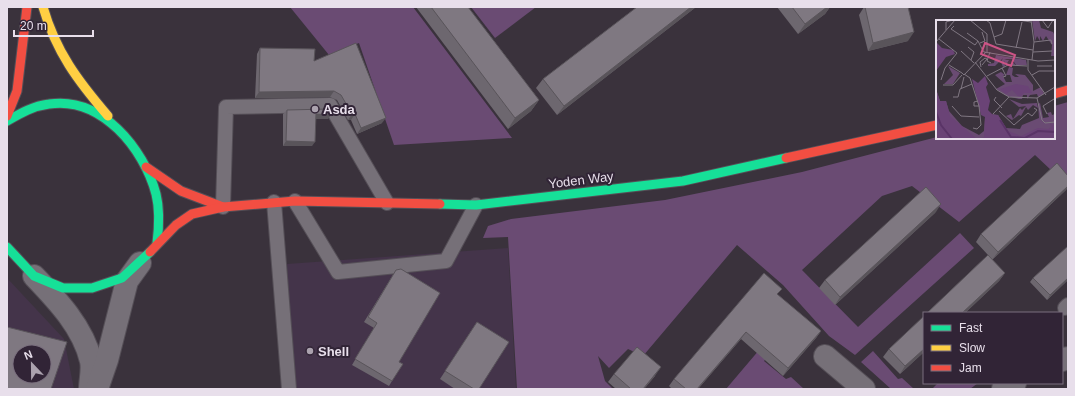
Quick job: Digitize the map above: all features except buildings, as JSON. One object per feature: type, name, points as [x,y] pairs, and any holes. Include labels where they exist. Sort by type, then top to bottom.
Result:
[{"type":"main road","points":[[7,116],[17,91],[27,7]]},
{"type":"main road","points":[[43,7],[49,31],[66,66],[113,123],[131,141],[146,167],[156,193],[160,216],[158,242]]},
{"type":"main road","points":[[1055,94],[1068,90]]},
{"type":"main road","points":[[7,120],[29,109],[54,104],[80,106],[113,123]]},
{"type":"main road","name":"Yoden Way","points":[[34,276],[63,288],[92,288],[122,278],[176,225],[192,214],[223,207],[295,201],[476,205],[683,181],[936,125]]},
{"type":"main road","name":"Yoden Way","points":[[146,167],[181,191],[223,207]]},
{"type":"main road","points":[[7,247],[34,276]]},
{"type":"street","points":[[97,389],[107,360],[127,282],[142,260]]},
{"type":"street","points":[[34,276],[64,308],[82,337],[91,362],[90,389]]},
{"type":"street","points":[[825,356],[864,389]]},
{"type":"street","points":[[1003,389],[1013,384]]},
{"type":"lane","points":[[223,207],[226,107],[330,105],[387,204]]},
{"type":"lane","points":[[295,201],[338,272],[446,261],[476,205]]},
{"type":"lane","points":[[274,202],[289,389]]},
{"type":"shaded area","points":[[290,7],[413,7],[512,138],[394,145],[359,43],[329,55]]},
{"type":"shaded area","points":[[471,7],[536,7],[495,38]]},
{"type":"shaded area","points":[[1068,102],[1068,186],[1035,155],[959,222],[912,186],[882,196],[802,270],[858,327],[960,233],[974,248],[855,355],[829,336],[783,285],[737,245],[643,356],[628,349],[609,368],[598,356],[605,381],[613,389],[517,389],[508,237],[483,238],[488,226],[511,219],[665,200],[802,172],[936,137],[936,139],[1055,139],[1055,106]]},
{"type":"shaded area","points":[[508,248],[516,389],[294,389],[287,264]]},
{"type":"shaded area","points":[[7,278],[64,339],[74,389],[7,389]]},
{"type":"shaded area","points":[[793,310],[800,318],[764,361],[786,379],[791,377],[804,389],[726,389]]},
{"type":"shaded area","points":[[873,351],[898,379],[902,378],[914,389],[891,389],[861,362]]},
{"type":"shaded area","points":[[937,384],[977,384],[970,389],[932,389]]},
{"type":"traffic: fast","points":[[7,121],[38,106],[49,104],[68,104],[86,108],[103,117],[118,129],[142,160],[156,194],[159,212],[157,243]]},
{"type":"traffic: fast","points":[[440,204],[476,205],[683,181],[786,158]]},
{"type":"traffic: fast","points":[[7,247],[34,276],[63,288],[92,288],[122,278],[150,252]]},
{"type":"traffic: slow","points":[[43,7],[48,23],[61,52],[87,91],[108,116]]},
{"type":"traffic: jam","points":[[7,116],[17,91],[27,7]]},
{"type":"traffic: jam","points":[[1055,94],[1068,90]]},
{"type":"traffic: jam","points":[[786,158],[936,125]]},
{"type":"traffic: jam","points":[[146,167],[181,191],[223,207]]},
{"type":"traffic: jam","points":[[150,252],[176,225],[192,214],[223,207],[295,201],[440,204]]},
{"type":"place","name":"Asda","points":[[315,109]]},
{"type":"place","name":"Shell","points":[[310,351]]}]
